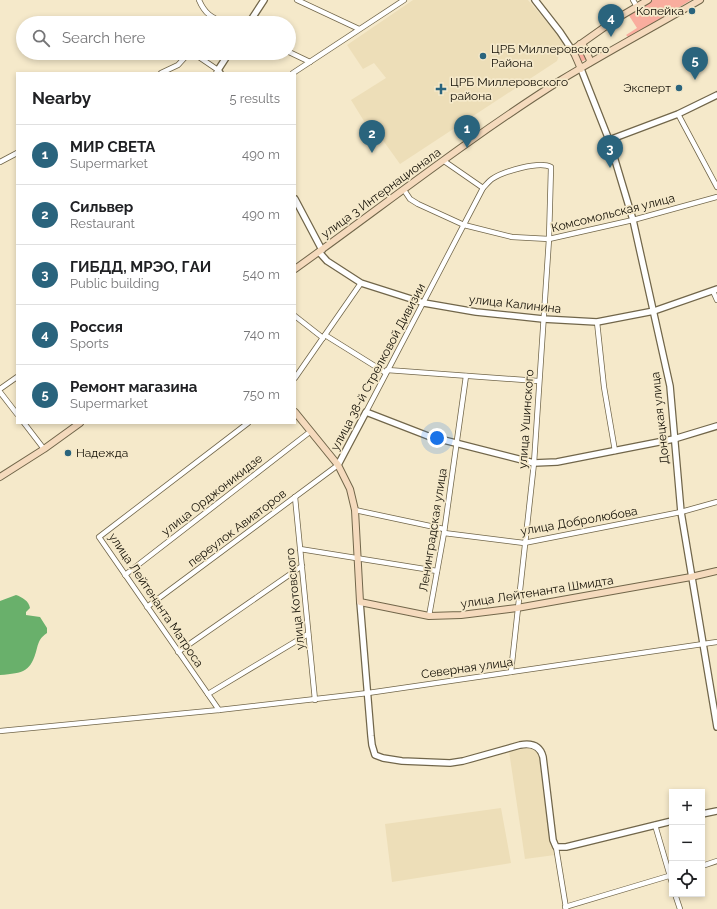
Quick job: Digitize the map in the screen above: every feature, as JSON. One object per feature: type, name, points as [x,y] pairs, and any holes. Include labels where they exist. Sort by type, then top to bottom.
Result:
[{"type":"main road","points":[[575,48],[616,19],[648,0]]},
{"type":"main road","name":"улица 3 Интернационала","points":[[296,268],[525,104],[589,63],[700,0]]},
{"type":"main road","points":[[575,48],[583,45],[590,60],[589,63]]},
{"type":"main road","points":[[575,48],[581,69]]},
{"type":"main road","points":[[296,413],[338,466]]},
{"type":"main road","points":[[0,477],[44,449],[79,424]]},
{"type":"main road","name":"улица 38-й Стрелковой Дивизии","points":[[338,466],[350,489],[356,510],[360,602]]},
{"type":"main road","name":"улица Лейтенанта Шмидта","points":[[360,602],[429,616],[461,615],[517,608],[691,577],[717,570]]},
{"type":"street","points":[[199,0],[203,9],[210,16]]},
{"type":"street","points":[[254,16],[264,0]]},
{"type":"street","points":[[297,0],[359,29]]},
{"type":"street","points":[[295,72],[404,0]]},
{"type":"street","points":[[535,0],[575,48]]},
{"type":"street","points":[[633,0],[637,7]]},
{"type":"street","points":[[296,55],[310,62]]},
{"type":"street","points":[[163,72],[178,65],[183,60]]},
{"type":"street","points":[[202,60],[218,72],[225,60]]},
{"type":"street","name":"Донецкая улица","points":[[581,69],[609,140],[633,220],[670,386],[681,512],[717,727]]},
{"type":"street","points":[[609,140],[678,114],[717,95]]},
{"type":"street","points":[[678,114],[717,187]]},
{"type":"street","points":[[0,162],[16,154]]},
{"type":"street","points":[[444,161],[483,188]]},
{"type":"street","name":"улица Ушинского","points":[[483,188],[491,179],[512,171],[529,166],[546,164],[551,167],[549,239],[538,381],[534,463],[511,672]]},
{"type":"street","name":"улица 38-й Стрелковой Дивизии","points":[[338,466],[387,371],[424,304],[443,263],[483,188]]},
{"type":"street","name":"Комсомольская улица","points":[[404,190],[410,199],[418,204],[464,226],[512,237],[549,239],[633,220],[717,197]]},
{"type":"street","name":"улица Калинина","points":[[296,201],[320,251],[327,261],[361,283],[424,304],[543,320],[597,322],[654,311],[715,290]]},
{"type":"street","points":[[296,377],[361,283]]},
{"type":"street","points":[[715,290],[717,300]]},
{"type":"street","points":[[296,317],[324,337],[387,371],[538,381]]},
{"type":"street","points":[[597,322],[604,386],[615,451]]},
{"type":"street","name":"Ленинградская улица","points":[[429,616],[444,531],[466,376]]},
{"type":"street","points":[[0,389],[16,378]]},
{"type":"street","points":[[0,392],[16,413]]},
{"type":"street","points":[[366,412],[428,436],[534,463],[558,462],[615,451],[674,439],[717,426]]},
{"type":"street","points":[[25,424],[44,449]]},
{"type":"street","name":"улица Лейтенанта Матроса","points":[[219,710],[99,537],[247,424]]},
{"type":"street","name":"улица Орджоникидзе","points":[[125,575],[311,431]]},
{"type":"street","name":"переулок Авиаторов","points":[[147,607],[338,466]]},
{"type":"street","name":"улица Котовского","points":[[295,497],[315,700]]},
{"type":"street","name":"улица Добролюбова","points":[[356,510],[444,531],[524,543],[681,512],[717,502]]},
{"type":"street","points":[[300,549],[437,571]]},
{"type":"street","points":[[178,652],[302,566]]},
{"type":"street","name":"улица 38-й Стрелковой Дивизии","points":[[360,602],[372,745],[375,755],[402,761],[450,763],[463,761],[520,745],[528,744],[538,747],[542,752],[543,757],[553,840],[556,846]]},
{"type":"street","points":[[208,694],[308,634]]},
{"type":"street","name":"Северная улица","points":[[0,731],[315,700],[717,642]]},
{"type":"street","points":[[705,813],[717,811]]},
{"type":"street","points":[[669,822],[566,847],[556,846],[566,908],[669,876]]},
{"type":"street","points":[[655,824],[669,869]]},
{"type":"street","points":[[705,865],[717,861]]},
{"type":"street","points":[[676,897],[680,909]]},
{"type":"shaded area","name":"ЦРБ Миллеровского района","points":[[413,0],[528,0],[564,42],[557,61],[400,164],[382,139],[375,139],[351,100],[386,78],[374,63],[363,69],[347,45]]},
{"type":"shaded area","points":[[653,0],[691,0],[629,38],[626,35],[637,28],[628,14]]},
{"type":"shaded area","points":[[581,46],[587,59],[581,62],[575,50]]},
{"type":"shaded area","points":[[16,595],[28,603],[30,608],[26,612],[26,615],[40,617],[47,628],[47,633],[38,643],[35,656],[29,667],[21,672],[0,675],[0,601]]},
{"type":"shaded area","points":[[529,748],[541,755],[555,855],[525,859],[509,751]]},
{"type":"shaded area","points":[[501,808],[511,863],[392,882],[385,824]]},
{"type":"place","name":"Копейка","points":[[692,11]]},
{"type":"place","name":"Россия","points":[[611,37]]},
{"type":"place","name":"ЦРБ Миллеровского Района","points":[[483,56]]},
{"type":"place","name":"Ремонт магазина","points":[[695,80]]},
{"type":"place","name":"Эксперт","points":[[679,88]]},
{"type":"place","name":"ЦРБ Миллеровского района","points":[[441,89]]},
{"type":"place","name":"МИР СВЕТА","points":[[467,148]]},
{"type":"place","name":"Сильвер","points":[[372,153]]},
{"type":"place","name":"ГИБДД, МРЭО, ГАИ","points":[[610,168]]},
{"type":"place","name":"Надежда","points":[[68,453]]}]
